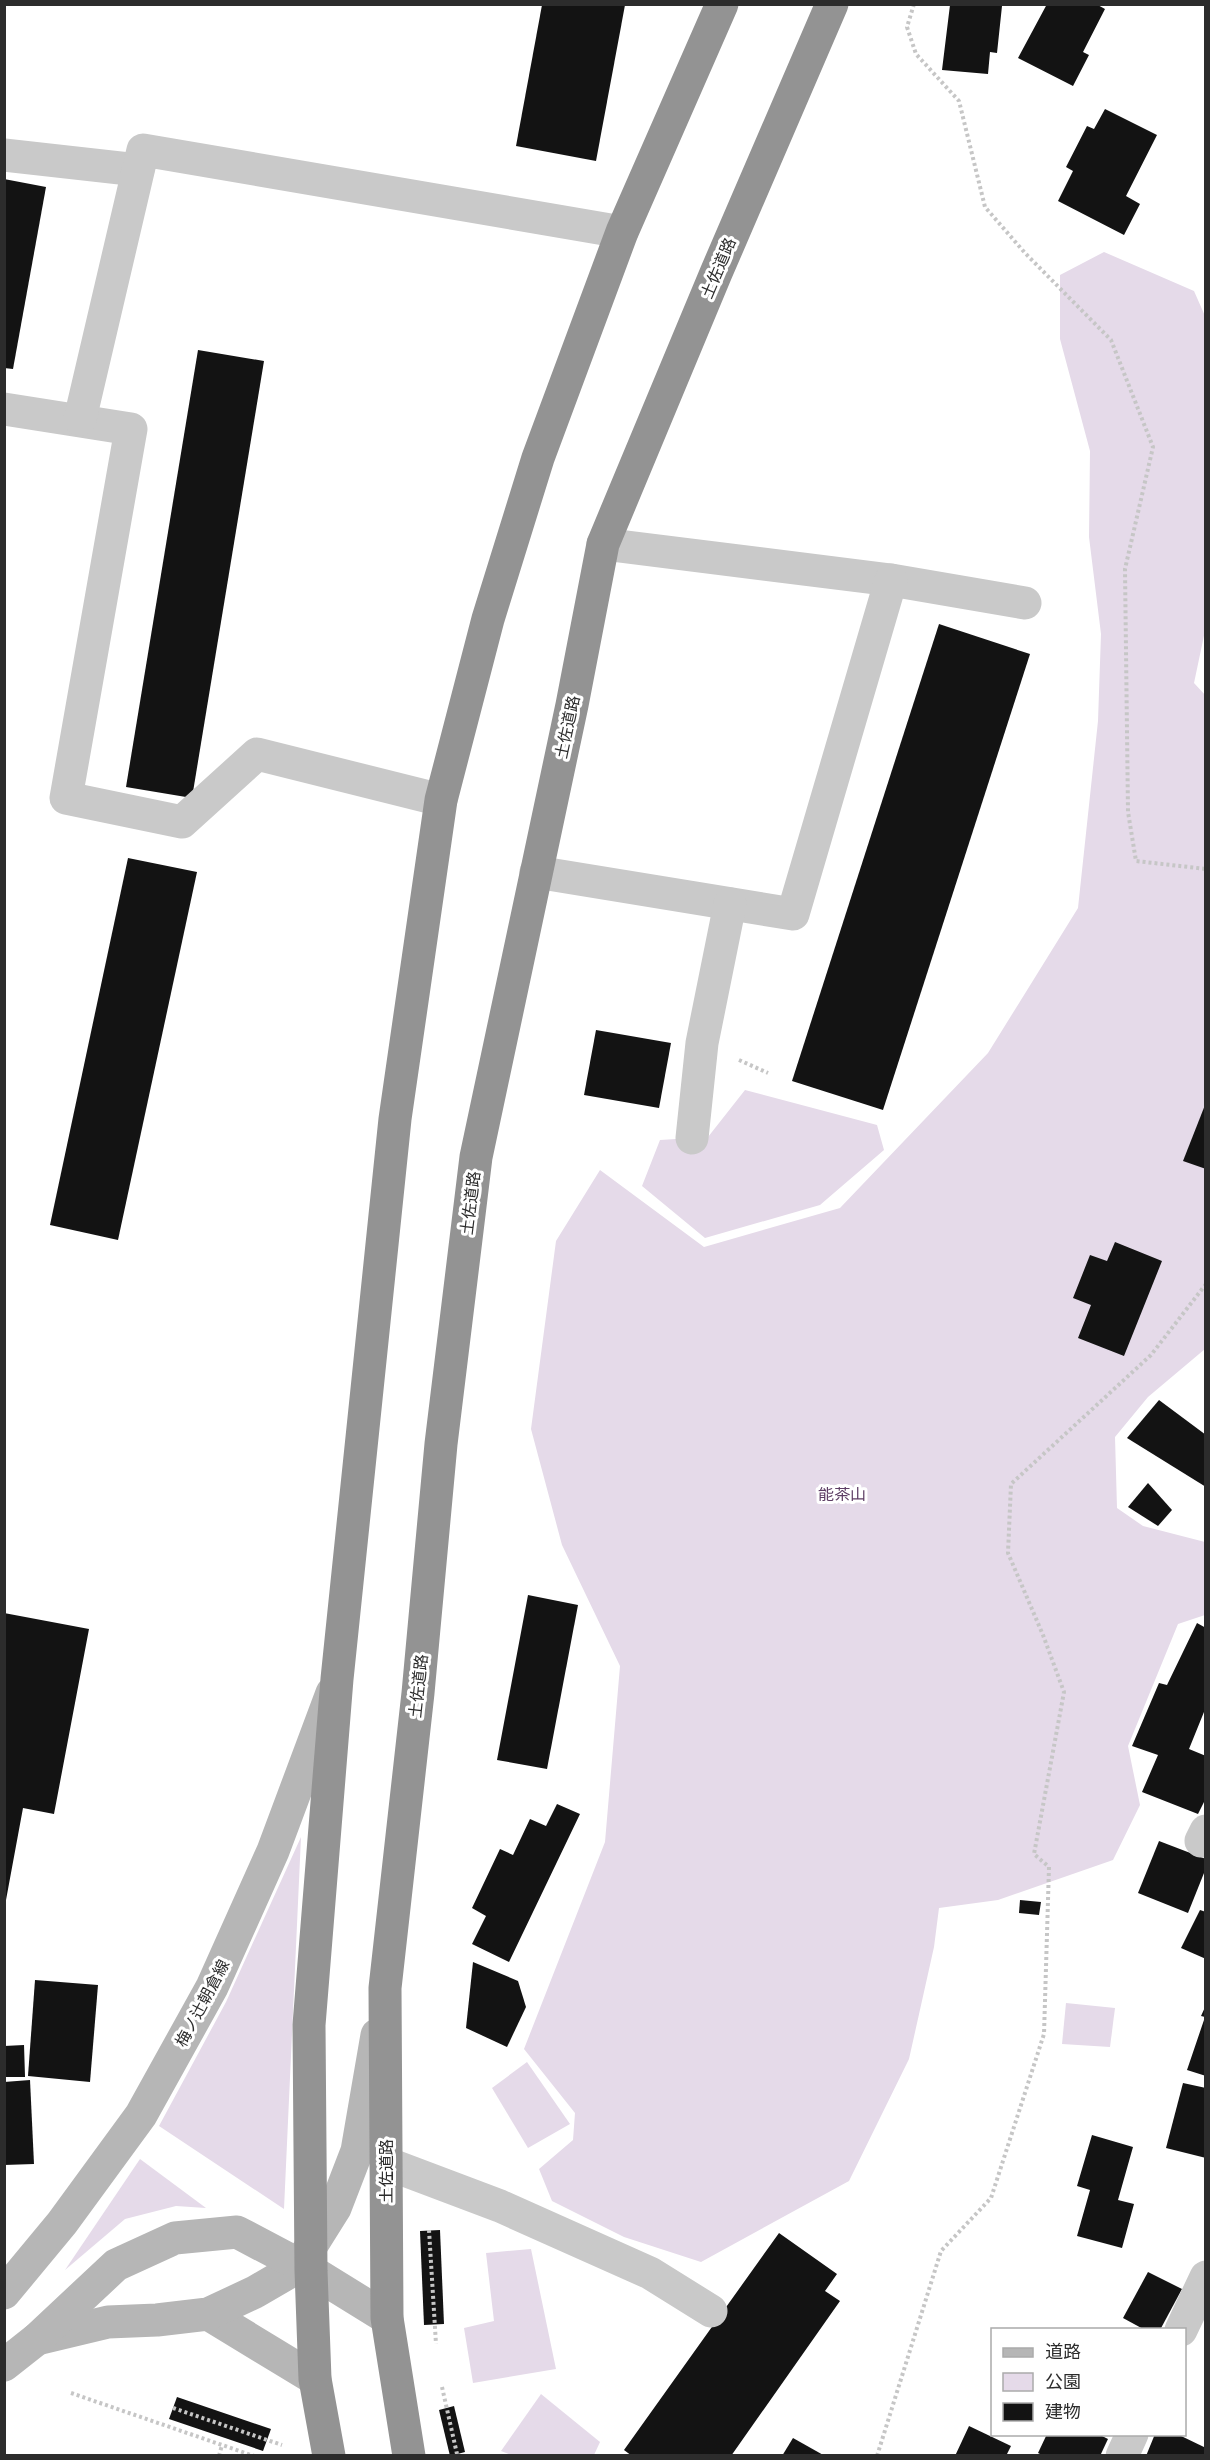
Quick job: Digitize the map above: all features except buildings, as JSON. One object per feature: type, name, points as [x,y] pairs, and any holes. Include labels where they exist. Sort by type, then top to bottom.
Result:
[{"type":"highway","points":[[329,2456],[315,2379],[307,2261],[309,2025],[337,1679],[394,1119],[441,800],[488,619],[538,458],[622,232],[722,4]]},
{"type":"highway","name":"土佐道路","points":[[409,2456],[387,2318],[385,1988],[418,1693],[441,1444],[476,1157],[572,705],[603,544],[832,4]]},
{"type":"main road","name":"梅ノ辻朝倉線","points":[[4,2293],[62,2223],[141,2115],[212,1987],[273,1851],[337,1679]]},
{"type":"main road","points":[[37,2339],[108,2322],[158,2320],[207,2314],[255,2292],[307,2261],[335,2208],[357,2151],[385,1988]]},
{"type":"main road","points":[[4,2365],[37,2339],[116,2265],[175,2238],[237,2232],[307,2261],[387,2318]]},
{"type":"main road","points":[[207,2314],[315,2379]]},
{"type":"street","points":[[80,419],[143,150],[622,232]]},
{"type":"street","points":[[4,155],[138,170]]},
{"type":"street","points":[[4,409],[80,419],[131,429],[66,798],[182,822],[257,754],[441,800]]},
{"type":"street","points":[[603,544],[891,580],[1025,603]]},
{"type":"street","points":[[536,872],[792,914],[891,580]]},
{"type":"street","points":[[692,1138],[702,1043],[730,904]]},
{"type":"street","points":[[386,2163],[500,2206],[650,2272],[711,2311]]},
{"type":"street","points":[[1182,2328],[1206,2277]]},
{"type":"street","points":[[1122,2456],[1131,2436]]},
{"type":"path","points":[[914,4],[907,27],[916,54],[959,101],[985,207],[1025,252],[1111,340],[1153,447],[1125,569],[1128,812],[1136,861],[1206,869]]},
{"type":"path","points":[[877,2456],[941,2252],[991,2198],[1044,2034],[1049,1868],[1034,1854],[1064,1692],[1043,1635],[1008,1553],[1011,1484],[1150,1355],[1206,1284]]},
{"type":"path","points":[[429,2230],[436,2344]]},
{"type":"path","points":[[442,2387],[457,2454]]},
{"type":"path","points":[[70,2393],[254,2456]]},
{"type":"path","points":[[173,2408],[282,2445]]},
{"type":"path","points":[[219,2456],[222,2445]]},
{"type":"green space","name":"能茶山","points":[[1104,252],[1194,291],[1205,316],[1206,626],[1194,683],[1206,696],[1205,1349],[1148,1397],[1115,1437],[1117,1508],[1143,1526],[1205,1542],[1205,1615],[1178,1624],[1128,1746],[1140,1805],[1113,1860],[998,1900],[939,1908],[934,1947],[909,2059],[849,2181],[701,2262],[624,2237],[552,2201],[539,2169],[573,2140],[575,2113],[524,2049],[605,1842],[620,1666],[562,1545],[531,1429],[556,1241],[600,1170],[704,1247],[840,1208],[988,1053],[1078,908],[1098,721],[1101,634],[1089,537],[1090,451],[1060,339],[1060,275]]},
{"type":"green space","points":[[745,1090],[877,1125],[884,1150],[820,1205],[705,1238],[642,1186],[660,1140],[708,1137]]},
{"type":"green space","points":[[301,1837],[284,2209],[159,2126],[226,2002]]},
{"type":"green space","points":[[1066,2003],[1115,2008],[1110,2047],[1062,2044]]},
{"type":"green space","points":[[527,2062],[570,2124],[528,2148],[492,2088]]},
{"type":"green space","points":[[140,2159],[206,2208],[176,2206],[125,2219],[65,2270]]},
{"type":"green space","points":[[531,2249],[556,2369],[473,2383],[464,2328],[494,2321],[486,2253]]},
{"type":"green space","points":[[541,2394],[600,2442],[594,2455],[514,2456],[501,2451]]}]
